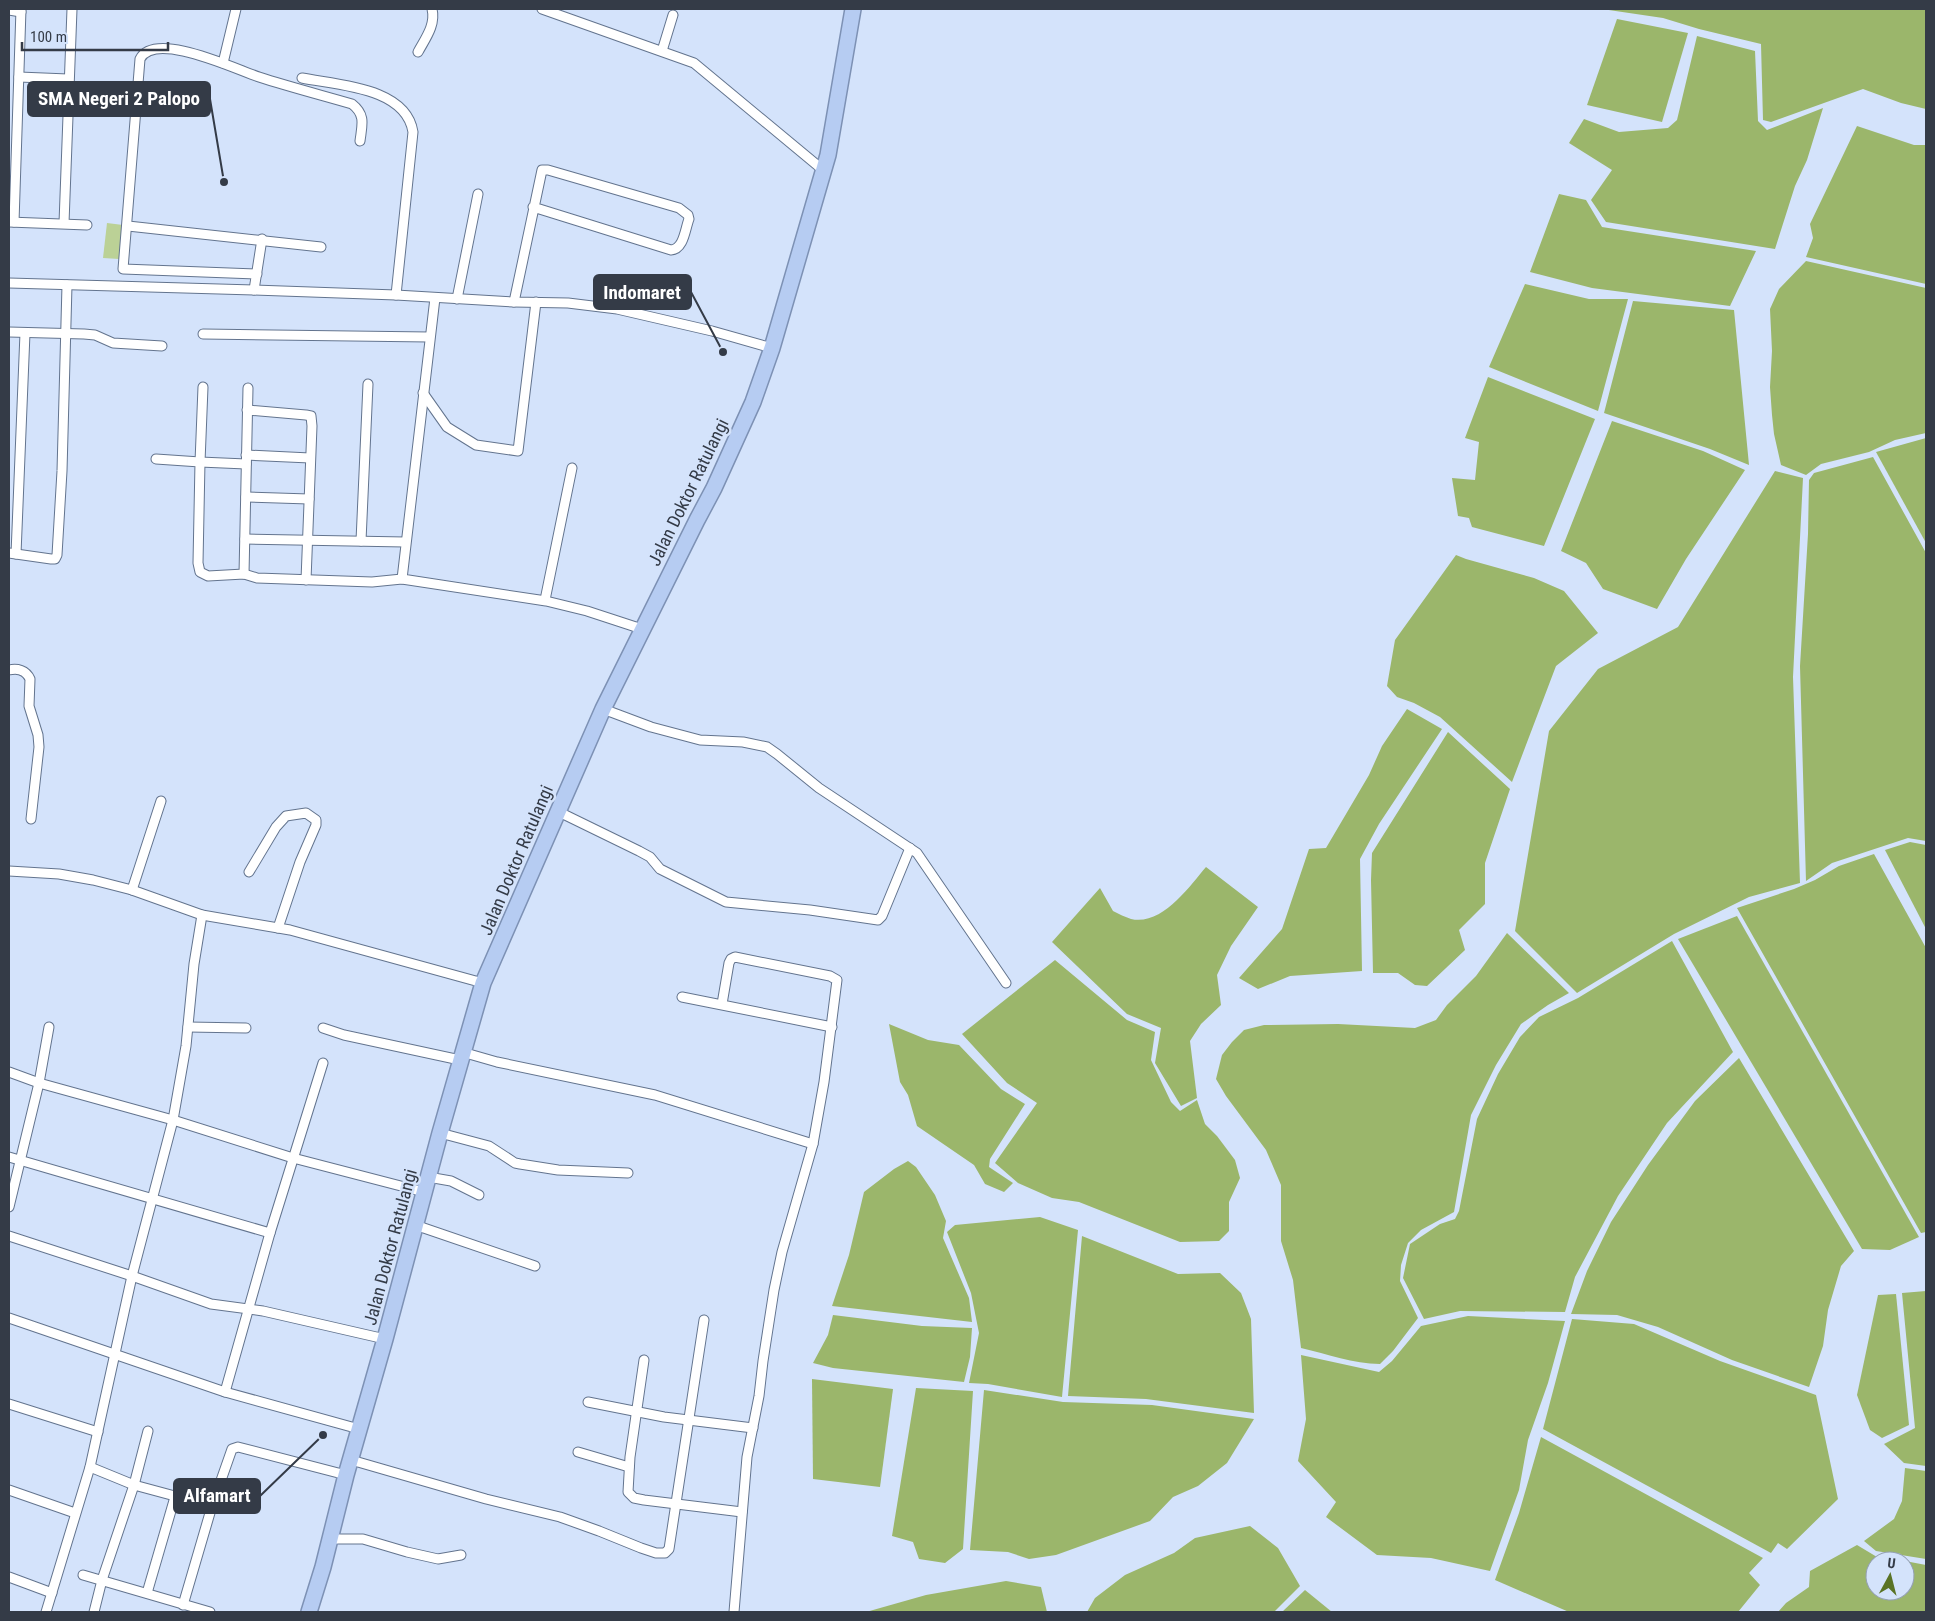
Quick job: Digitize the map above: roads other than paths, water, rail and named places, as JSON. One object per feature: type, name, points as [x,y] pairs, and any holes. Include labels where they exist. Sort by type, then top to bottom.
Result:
[{"type":"highway","name":"Jalan Doktor Ratulangi","points":[[309,1612],[323,1567],[461,1056],[483,983],[603,709],[714,488],[753,402],[772,348],[831,141],[853,9]]},
{"type":"street","points":[[64,223],[72,9]]},
{"type":"street","points":[[223,63],[236,9]]},
{"type":"street","points":[[418,52],[431,29],[432,9]]},
{"type":"street","points":[[542,9],[662,50],[694,63],[823,170]]},
{"type":"street","points":[[9,10],[21,10],[13,65],[19,77],[12,222],[87,225]]},
{"type":"street","points":[[662,50],[673,15]]},
{"type":"street","points":[[122,286],[140,59],[142,54],[154,49],[168,49],[223,63],[257,77],[352,104],[359,110],[362,121],[360,141]]},
{"type":"street","points":[[19,77],[68,79]]},
{"type":"street","points":[[302,78],[375,92],[393,102],[406,114],[411,123],[413,132],[396,295]]},
{"type":"street","points":[[514,302],[533,206],[541,172],[544,170],[680,208],[688,215],[688,219],[680,247],[676,250],[671,250],[533,206]]},
{"type":"street","points":[[457,299],[478,194]]},
{"type":"street","points":[[128,226],[262,239],[321,247]]},
{"type":"street","points":[[254,290],[262,239]]},
{"type":"street","points":[[123,269],[257,274]]},
{"type":"street","points":[[9,283],[396,295],[514,302],[568,303],[617,309],[712,331],[772,348]]},
{"type":"street","points":[[24,333],[12,553],[55,559],[57,555],[62,472],[67,285]]},
{"type":"street","points":[[402,579],[435,298]]},
{"type":"street","points":[[424,393],[447,426],[476,445],[518,451],[536,302]]},
{"type":"street","points":[[9,332],[95,335],[113,343],[162,346]]},
{"type":"street","points":[[203,334],[430,338]]},
{"type":"street","points":[[361,541],[368,384]]},
{"type":"street","points":[[203,387],[198,563],[200,572],[208,576],[244,574],[257,578],[306,580],[372,582],[402,579],[545,600],[642,629]]},
{"type":"street","points":[[244,574],[248,388]]},
{"type":"street","points":[[247,410],[311,416],[306,580]]},
{"type":"street","points":[[156,459],[200,462],[310,458]]},
{"type":"street","points":[[545,600],[572,468]]},
{"type":"street","points":[[246,497],[309,499]]},
{"type":"street","points":[[245,539],[405,542]]},
{"type":"street","points":[[9,670],[19,670],[28,675],[30,679],[29,706],[38,735],[38,758],[31,819]]},
{"type":"street","points":[[603,709],[651,726],[700,740],[743,742],[767,747],[819,788],[918,853],[1006,984]]},
{"type":"street","points":[[132,890],[161,801]]},
{"type":"street","points":[[557,811],[650,857],[660,869],[726,902],[810,910],[878,920],[882,916],[910,848]]},
{"type":"street","points":[[249,872],[276,827],[286,816],[306,813],[316,820],[316,825],[300,862],[278,928]]},
{"type":"street","points":[[9,871],[59,874],[132,890],[202,915],[278,928],[483,983]]},
{"type":"street","points":[[46,1612],[90,1467],[132,1276],[173,1120],[186,1046],[194,964],[202,915]]},
{"type":"street","points":[[722,1004],[731,959],[740,957],[836,978],[832,1026],[822,1098],[813,1144],[782,1252],[767,1334],[759,1396],[747,1456],[734,1612]]},
{"type":"street","points":[[682,997],[832,1026]]},
{"type":"street","points":[[9,1207],[39,1083],[50,1027]]},
{"type":"street","points":[[188,1027],[246,1028]]},
{"type":"street","points":[[323,1028],[344,1036],[497,1062],[655,1096],[813,1144]]},
{"type":"street","points":[[225,1392],[270,1233],[323,1063]]},
{"type":"street","points":[[9,1072],[39,1083],[173,1120],[293,1158],[424,1192]]},
{"type":"street","points":[[440,1133],[489,1146],[515,1163],[558,1170],[628,1173]]},
{"type":"street","points":[[9,1157],[270,1233]]},
{"type":"street","points":[[428,1177],[451,1181],[480,1195]]},
{"type":"street","points":[[415,1225],[535,1266]]},
{"type":"street","points":[[9,1236],[211,1304],[263,1311],[385,1339]]},
{"type":"street","points":[[9,1318],[225,1392],[359,1429]]},
{"type":"street","points":[[183,1605],[212,1506],[232,1449],[235,1447],[349,1468],[560,1517],[599,1530],[641,1548],[661,1554],[664,1553],[668,1549],[676,1505],[704,1320]]},
{"type":"street","points":[[644,1360],[629,1467],[627,1488],[630,1495],[634,1498],[676,1505],[742,1512]]},
{"type":"street","points":[[588,1402],[690,1421],[752,1428]]},
{"type":"street","points":[[9,1404],[98,1432]]},
{"type":"street","points":[[94,1612],[102,1580],[134,1485],[148,1431]]},
{"type":"street","points":[[578,1452],[629,1467]]},
{"type":"street","points":[[90,1467],[134,1485],[212,1506]]},
{"type":"street","points":[[9,1490],[75,1513]]},
{"type":"street","points":[[147,1593],[175,1497]]},
{"type":"street","points":[[330,1539],[362,1539],[438,1559],[461,1555]]},
{"type":"street","points":[[83,1574],[210,1612]]},
{"type":"street","points":[[9,1577],[52,1593]]},
{"type":"place","name":"SMA Negeri 2 Palopo","points":[[224,182]]},
{"type":"place","name":"Indomaret","points":[[723,352]]},
{"type":"place","name":"Alfamart","points":[[323,1435]]}]
